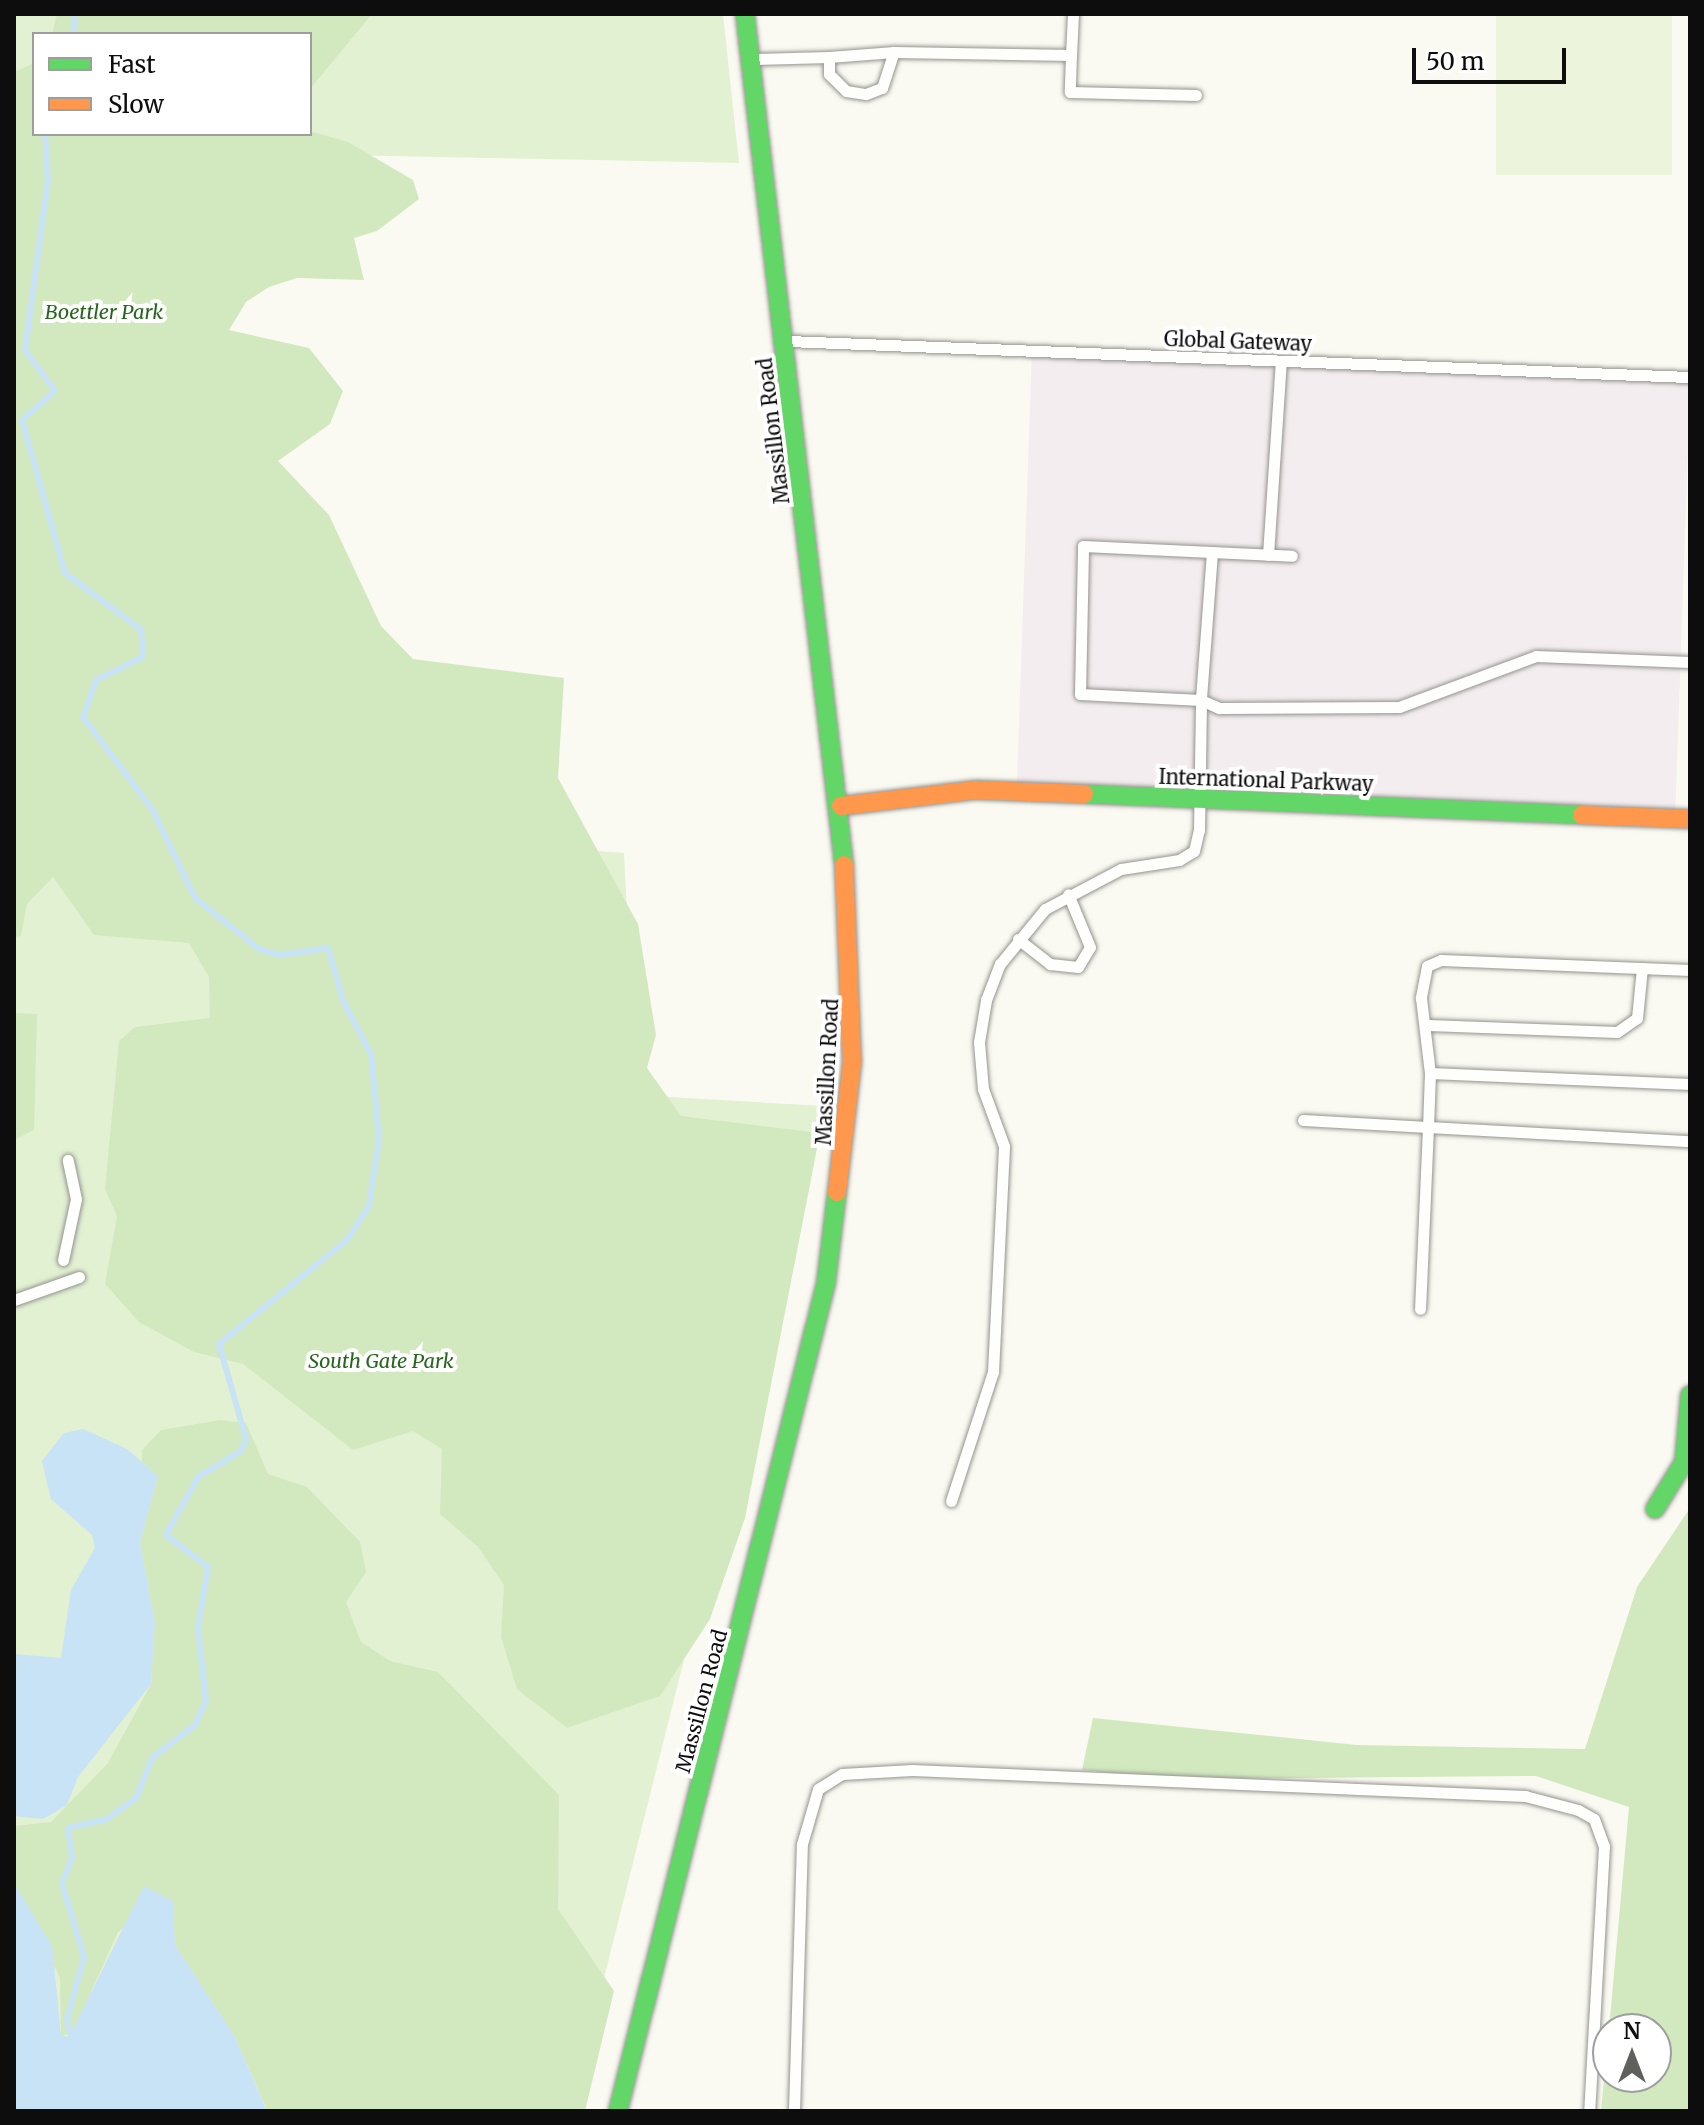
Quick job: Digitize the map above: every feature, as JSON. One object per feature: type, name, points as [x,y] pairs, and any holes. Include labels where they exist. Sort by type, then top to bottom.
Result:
[{"type":"main road","name":"Massillon Road","points":[[618,2111],[828,1272],[852,1062],[841,806],[750,59],[741,17]]},
{"type":"main road","name":"International Parkway","points":[[841,806],[976,790],[1690,819]]},
{"type":"main road","points":[[1655,1509],[1684,1462],[1690,1395]]},
{"type":"lane","points":[[1073,14],[1070,92],[1196,95]]},
{"type":"lane","points":[[750,59],[894,52],[1071,55]]},
{"type":"lane","points":[[829,57],[829,74],[846,91],[866,94],[882,88],[894,52]]},
{"type":"lane","name":"Global Gateway","points":[[784,340],[1690,377]]},
{"type":"lane","points":[[1268,555],[1281,361]]},
{"type":"lane","points":[[1292,556],[1083,546],[1080,694],[1201,700],[1219,708],[1312,712],[1399,707],[1536,656],[1690,662]]},
{"type":"lane","points":[[951,1501],[993,1372],[1004,1146],[983,1089],[979,1042],[986,1000],[1018,939],[1068,894],[1121,869],[1194,851],[1212,552]]},
{"type":"lane","points":[[1018,939],[1050,964],[1078,967],[1090,947],[1068,894]]},
{"type":"lane","points":[[1420,1309],[1430,1073],[1423,979],[1427,966],[1441,960],[1690,970]]},
{"type":"lane","points":[[1428,1025],[1617,1032],[1637,1018],[1642,968]]},
{"type":"lane","points":[[1430,1073],[1690,1084]]},
{"type":"lane","points":[[1303,1120],[1690,1141]]},
{"type":"lane","points":[[63,1260],[76,1199],[68,1160]]},
{"type":"lane","points":[[14,1300],[79,1277]]},
{"type":"lane","points":[[794,2111],[802,1844],[818,1789],[842,1774],[912,1770],[1525,1796],[1578,1810],[1594,1819],[1604,1846],[1589,2111]]},
{"type":"shaded area","points":[[1032,350],[1690,373],[1675,816],[1017,793]]},
{"type":"green space","name":"South Gate Park","points":[[14,14],[723,14],[739,163],[193,152],[194,463],[487,842],[624,853],[636,1095],[823,1106],[590,2034],[14,2086]]},
{"type":"green space","points":[[57,14],[372,14],[312,87],[312,32],[52,32]]},
{"type":"green space","points":[[1496,14],[1672,14],[1672,175],[1496,175]]},
{"type":"green space","name":"Boettler Park","points":[[32,64],[32,136],[312,136],[312,132],[348,142],[413,180],[419,199],[377,231],[354,238],[364,280],[297,278],[269,287],[246,302],[229,330],[309,348],[343,391],[330,424],[278,461],[329,515],[381,626],[413,659],[564,678],[558,778],[638,924],[656,1035],[647,1068],[681,1116],[820,1133],[745,1518],[710,1619],[660,1696],[567,1728],[517,1689],[501,1637],[504,1585],[478,1547],[440,1514],[442,1449],[413,1431],[353,1450],[243,1364],[194,1352],[139,1322],[105,1284],[117,1216],[105,1189],[119,1041],[135,1027],[210,1018],[209,977],[189,943],[94,935],[53,877],[27,904],[21,936],[14,937],[14,72]]},
{"type":"green space","points":[[14,1013],[37,1014],[34,1130],[14,1140]]},
{"type":"green space","points":[[220,1420],[246,1423],[268,1474],[307,1487],[360,1542],[366,1572],[346,1602],[361,1642],[390,1661],[438,1672],[559,1795],[558,1909],[614,1991],[585,2111],[267,2111],[235,2037],[175,1945],[173,1901],[118,1932],[73,2032],[61,2036],[60,1978],[14,1883],[14,1826],[51,1822],[108,1763],[151,1684],[155,1623],[140,1542],[158,1476],[142,1462],[142,1450],[161,1430]]},
{"type":"green space","points":[[1690,1508],[1690,2111],[1601,2111],[1603,2093],[1672,2093],[1672,2013],[1610,2013],[1629,1807],[1536,1776],[1186,1779],[1082,1770],[1093,1718],[1357,1745],[1585,1749],[1637,1587]]},
{"type":"water","points":[[83,1429],[127,1449],[158,1476],[140,1542],[155,1623],[151,1684],[78,1777],[67,1805],[43,1819],[14,1816],[14,1654],[61,1658],[71,1590],[95,1548],[92,1535],[51,1499],[42,1461],[64,1433]]},
{"type":"water","points":[[14,1883],[52,1946],[61,2035],[69,2037],[144,1886],[173,1901],[175,1945],[235,2037],[267,2111],[14,2111]]},
{"type":"waterway","points":[[73,32],[75,14]]},
{"type":"waterway","points":[[45,136],[48,180],[25,350],[55,391],[22,420],[65,573],[140,629],[143,642],[143,657],[96,680],[83,717],[152,809],[195,898],[259,949],[279,955],[328,948],[344,1003],[371,1054],[379,1139],[369,1206],[347,1240],[219,1344],[246,1439],[241,1451],[198,1477],[166,1535],[208,1567],[198,1628],[206,1700],[195,1725],[152,1758],[136,1798],[107,1819],[68,1828],[72,1857],[62,1883],[84,1957],[67,2020],[72,2041]]},
{"type":"traffic: fast","points":[[745,14],[844,865]]},
{"type":"traffic: fast","points":[[1084,794],[1582,815]]},
{"type":"traffic: fast","points":[[618,2111],[826,1283],[837,1192]]},
{"type":"traffic: fast","points":[[1655,1509],[1684,1462],[1690,1395]]},
{"type":"traffic: slow","points":[[841,806],[976,790],[1084,794]]},
{"type":"traffic: slow","points":[[1582,815],[1690,819]]},
{"type":"traffic: slow","points":[[837,1192],[852,1062],[844,865]]}]
